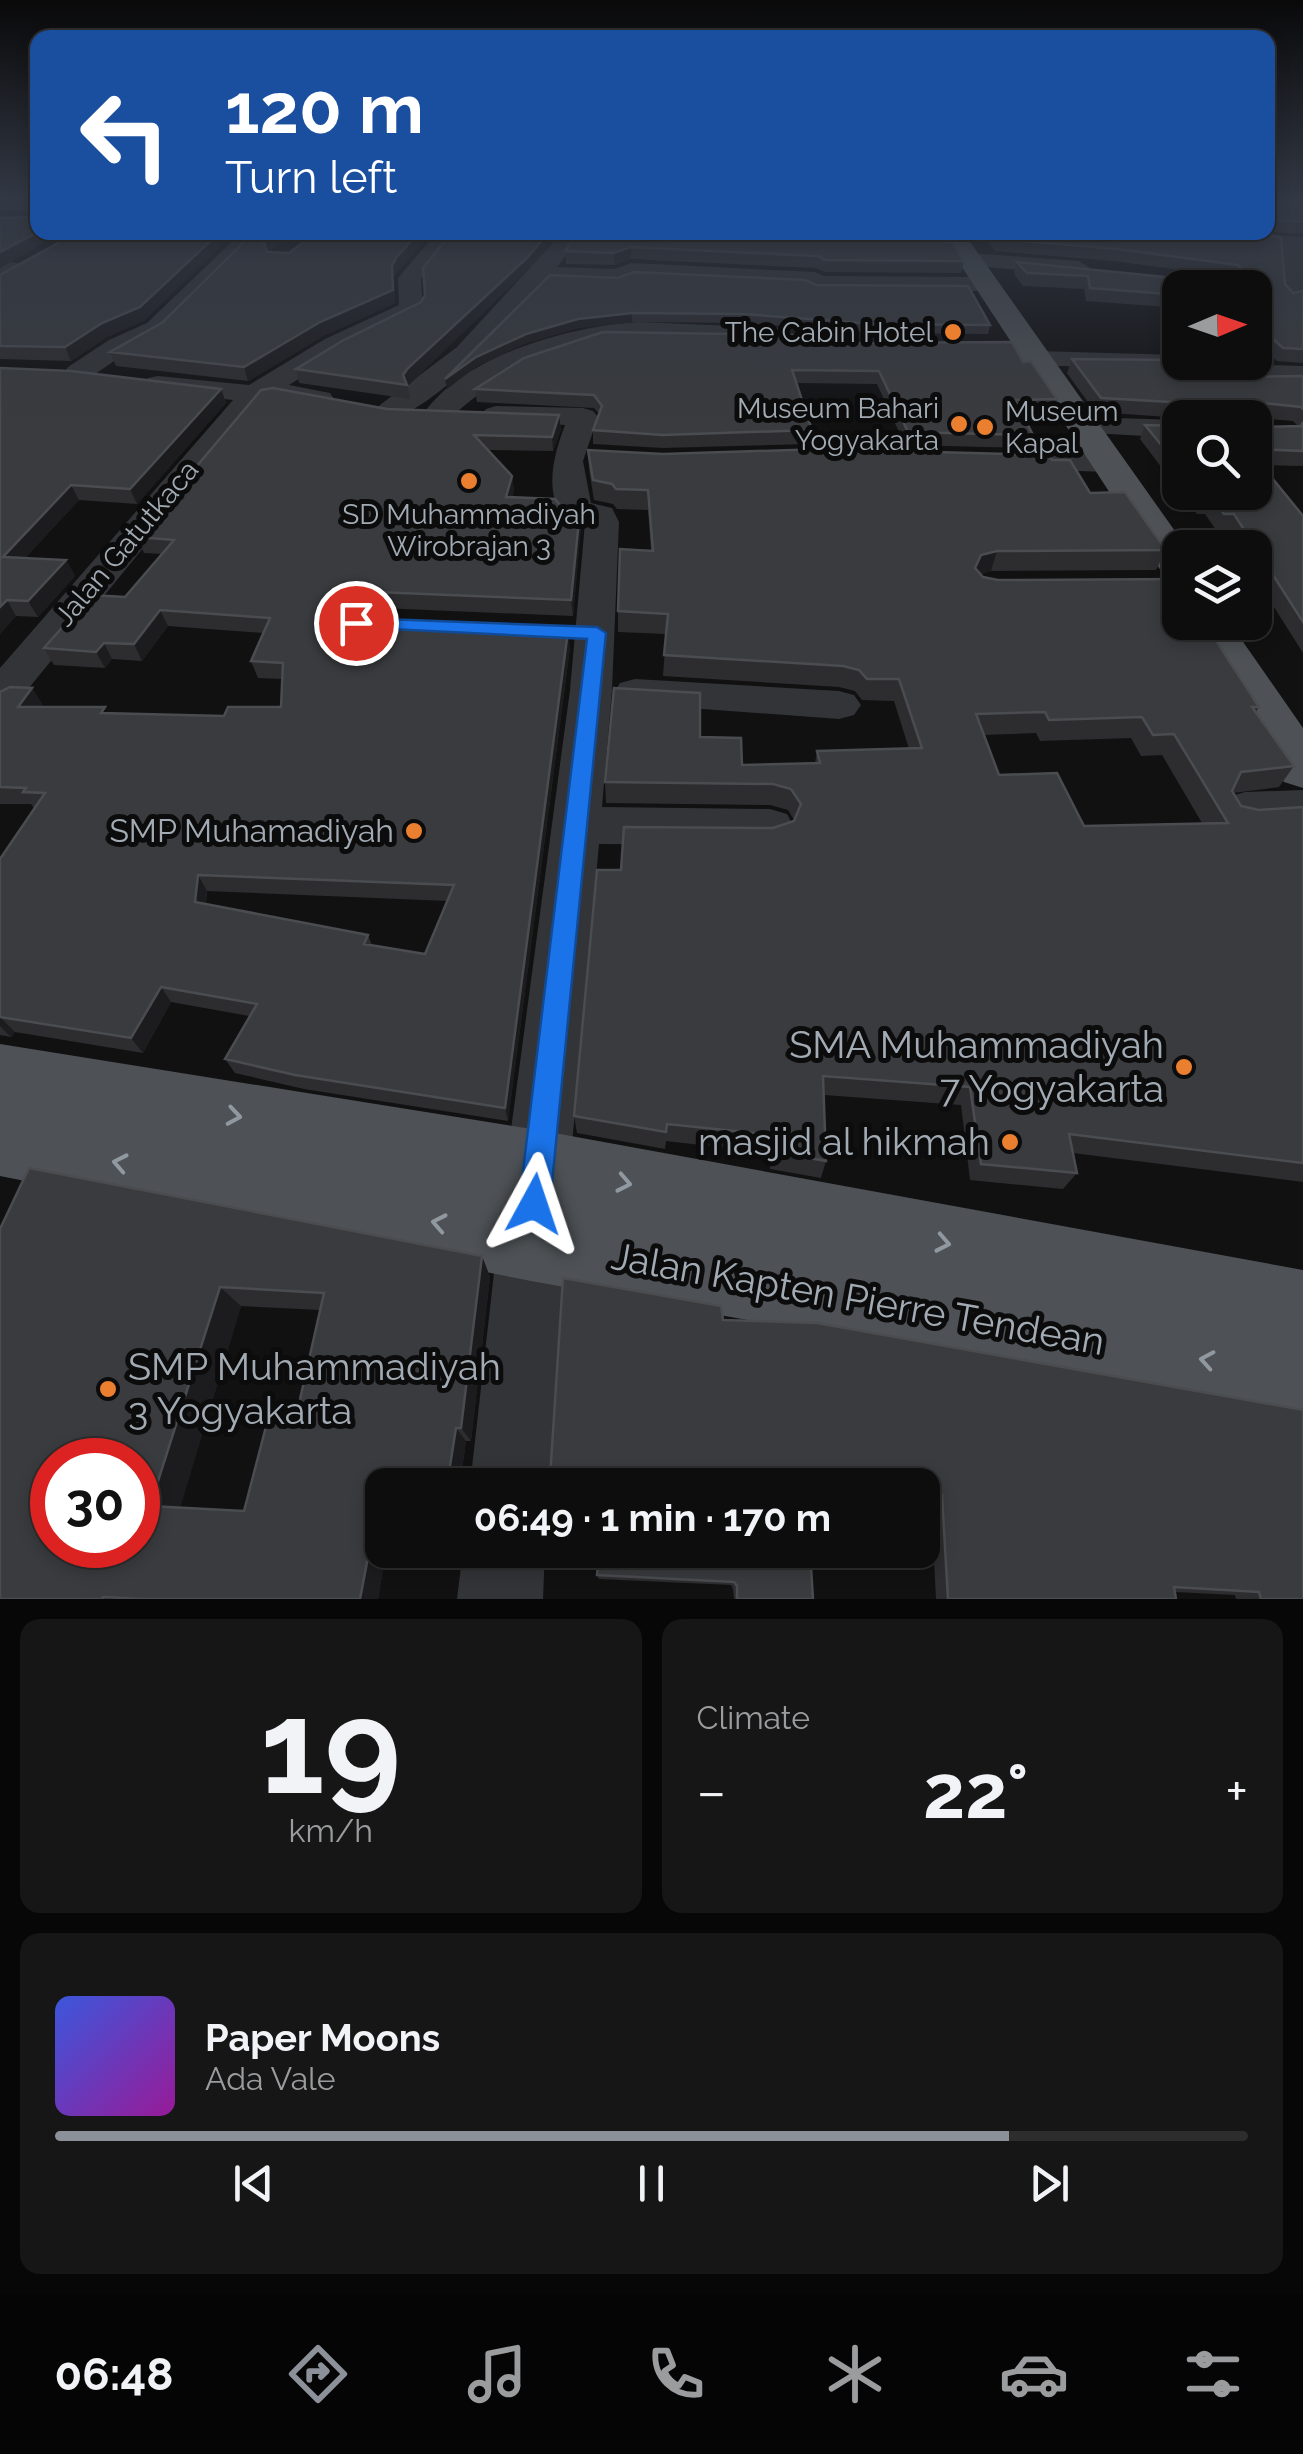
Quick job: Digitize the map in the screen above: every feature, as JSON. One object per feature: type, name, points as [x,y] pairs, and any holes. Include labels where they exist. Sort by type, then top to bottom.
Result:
[{"type":"main road","points":[[976,275],[1162,542]]},
{"type":"main road","points":[[1219,640],[1303,768]]},
{"type":"main road","points":[[1247,640],[1303,717]]},
{"type":"main road","name":"Jalan Kapten Pierre Tendean","points":[[0,1077],[535,1204],[1303,1377]]},
{"type":"main road","name":"Jalan Kapten Pierre Tendean","points":[[0,1140],[535,1204],[1303,1310]]},
{"type":"street","points":[[210,275],[156,328],[68,373],[254,394],[278,391],[390,411],[584,417],[588,456],[567,461],[575,510],[600,515],[602,522],[577,633],[591,690],[535,1204],[512,1468]]},
{"type":"street","name":"Jalan Gatutkaca","points":[[0,695],[254,394],[334,345],[397,318],[410,308],[411,275]]},
{"type":"street","points":[[390,411],[433,386],[541,275]]},
{"type":"street","points":[[584,275],[621,275]]},
{"type":"street","points":[[716,275],[815,280],[844,275]]},
{"type":"street","points":[[1295,275],[1295,297]]},
{"type":"street","points":[[439,413],[453,398],[504,367],[590,335],[637,332],[808,338]]},
{"type":"street","points":[[992,345],[1033,352],[1303,374]]},
{"type":"street","points":[[1084,426],[1162,428]]},
{"type":"street","points":[[973,460],[1107,463]]},
{"type":"street","points":[[1142,585],[1162,585]]},
{"type":"street","points":[[591,690],[839,705]]},
{"type":"street","points":[[1246,810],[1303,808]]},
{"type":"street","points":[[576,825],[770,827]]},
{"type":"street","points":[[500,1599],[503,1568]]},
{"type":"building","points":[[0,275],[175,275],[140,307],[102,323],[65,347],[0,346]]},
{"type":"building","points":[[211,275],[392,275],[393,290],[320,322],[244,367],[110,352],[163,322]]},
{"type":"building","points":[[423,275],[509,275],[408,368],[403,375],[407,385],[296,369],[421,302],[425,295]]},
{"type":"building","points":[[550,275],[618,278],[690,275],[805,280],[816,285],[968,286],[990,325],[632,313],[578,319],[526,334],[476,357],[445,379]]},
{"type":"building","points":[[1060,275],[1162,277],[1162,294],[1090,288],[1088,276]]},
{"type":"building","points":[[1272,275],[1284,275],[1285,284],[1293,293],[1303,291],[1303,349],[1283,348],[1272,338]]},
{"type":"building","points":[[603,332],[794,335],[856,343],[1012,342],[1023,362],[1031,361],[1057,399],[1015,400],[1033,435],[908,432],[879,371],[792,370],[812,430],[663,435],[593,430],[602,406],[594,395],[475,389],[524,358]]},
{"type":"building","points":[[1072,359],[1162,360],[1162,380],[1272,380],[1272,377],[1303,376],[1303,409],[1272,404],[1272,400],[1101,398]]},
{"type":"building","points":[[0,368],[71,371],[221,389],[130,489],[71,485],[3,557],[66,560],[28,601],[7,600],[0,607]]},
{"type":"building","points":[[273,388],[387,409],[559,415],[552,437],[474,435],[512,476],[506,497],[555,499],[561,506],[580,510],[571,600],[352,591],[336,595],[327,607],[336,618],[351,623],[568,631],[505,1108],[295,1075],[225,1059],[257,1004],[161,987],[131,1038],[0,1017],[0,859],[45,793],[0,787],[0,692],[10,687],[32,688],[18,707],[105,707],[101,713],[224,716],[228,707],[281,707],[283,663],[251,661],[270,618],[160,610],[134,644],[104,643],[96,652],[44,648],[91,595],[125,597],[174,540],[137,537],[261,390]],"holes":[[[198,875],[454,885],[425,954],[364,944],[368,935],[195,902]]]},
{"type":"building","points":[[1303,422],[1303,451],[1272,450],[1272,427],[1301,426]]},
{"type":"building","points":[[1145,425],[1162,425],[1162,446]]},
{"type":"building","points":[[824,449],[1049,455],[1052,460],[1070,460],[1090,493],[1125,492],[1162,544],[1162,550],[997,551],[981,555],[975,568],[983,577],[998,580],[1162,579],[1162,640],[1216,640],[1259,707],[1252,707],[1294,766],[1241,772],[1232,791],[1241,806],[1259,810],[1303,807],[1303,1163],[1069,1134],[1077,1173],[981,1164],[970,1087],[823,1076],[826,1161],[774,1152],[774,1135],[667,1124],[666,1132],[574,1116],[597,870],[621,870],[624,827],[773,828],[794,821],[801,804],[791,789],[773,784],[605,782],[614,688],[700,693],[700,737],[741,738],[742,765],[820,763],[817,751],[922,748],[899,679],[867,679],[859,670],[843,666],[664,655],[668,614],[618,611],[620,549],[653,551],[648,490],[616,489],[612,484],[593,480],[588,450],[663,454]],"holes":[[[1045,712],[1049,720],[1142,717],[1153,735],[1174,734],[1228,823],[1084,826],[1057,773],[999,775],[976,714]]]},
{"type":"building","points":[[1272,478],[1303,516],[1303,622],[1272,573],[1272,530],[1244,530],[1234,514],[1221,510],[1272,510]]},
{"type":"building","points":[[29,1168],[482,1256],[461,1428],[456,1428],[450,1468],[365,1468],[366,1568],[360,1599],[0,1599],[0,1229]],"holes":[[[220,1287],[324,1293],[296,1417],[269,1415],[244,1511],[160,1507],[160,1568],[30,1568],[30,1438],[160,1438],[160,1475]]]},
{"type":"building","points":[[563,1278],[721,1306],[723,1320],[817,1323],[1303,1410],[1303,1599],[1261,1599],[1259,1592],[1174,1587],[1176,1599],[948,1599],[940,1468],[551,1468]]},
{"type":"building","points":[[598,1568],[811,1568],[813,1599],[737,1599],[734,1582],[597,1575]]},
{"type":"place","name":"The Cabin Hotel","points":[[953,332]]},
{"type":"place","name":"Museum Bahari Yogyakarta","points":[[959,424]]},
{"type":"place","name":"Museum Kapal","points":[[985,427]]},
{"type":"place","name":"SD Muhammadiyah Wirobrajan 3","points":[[469,481]]},
{"type":"place","name":"SMP Muhamadiyah","points":[[414,831]]},
{"type":"place","name":"SMA Muhammadiyah 7 Yogyakarta","points":[[1184,1067]]},
{"type":"place","name":"masjid al hikmah","points":[[1010,1142]]},
{"type":"place","name":"SMP Muhammadiyah 3 Yogyakarta","points":[[108,1389]]},
{"type":"route","points":[[356,623],[597,633],[534,1204]]}]
